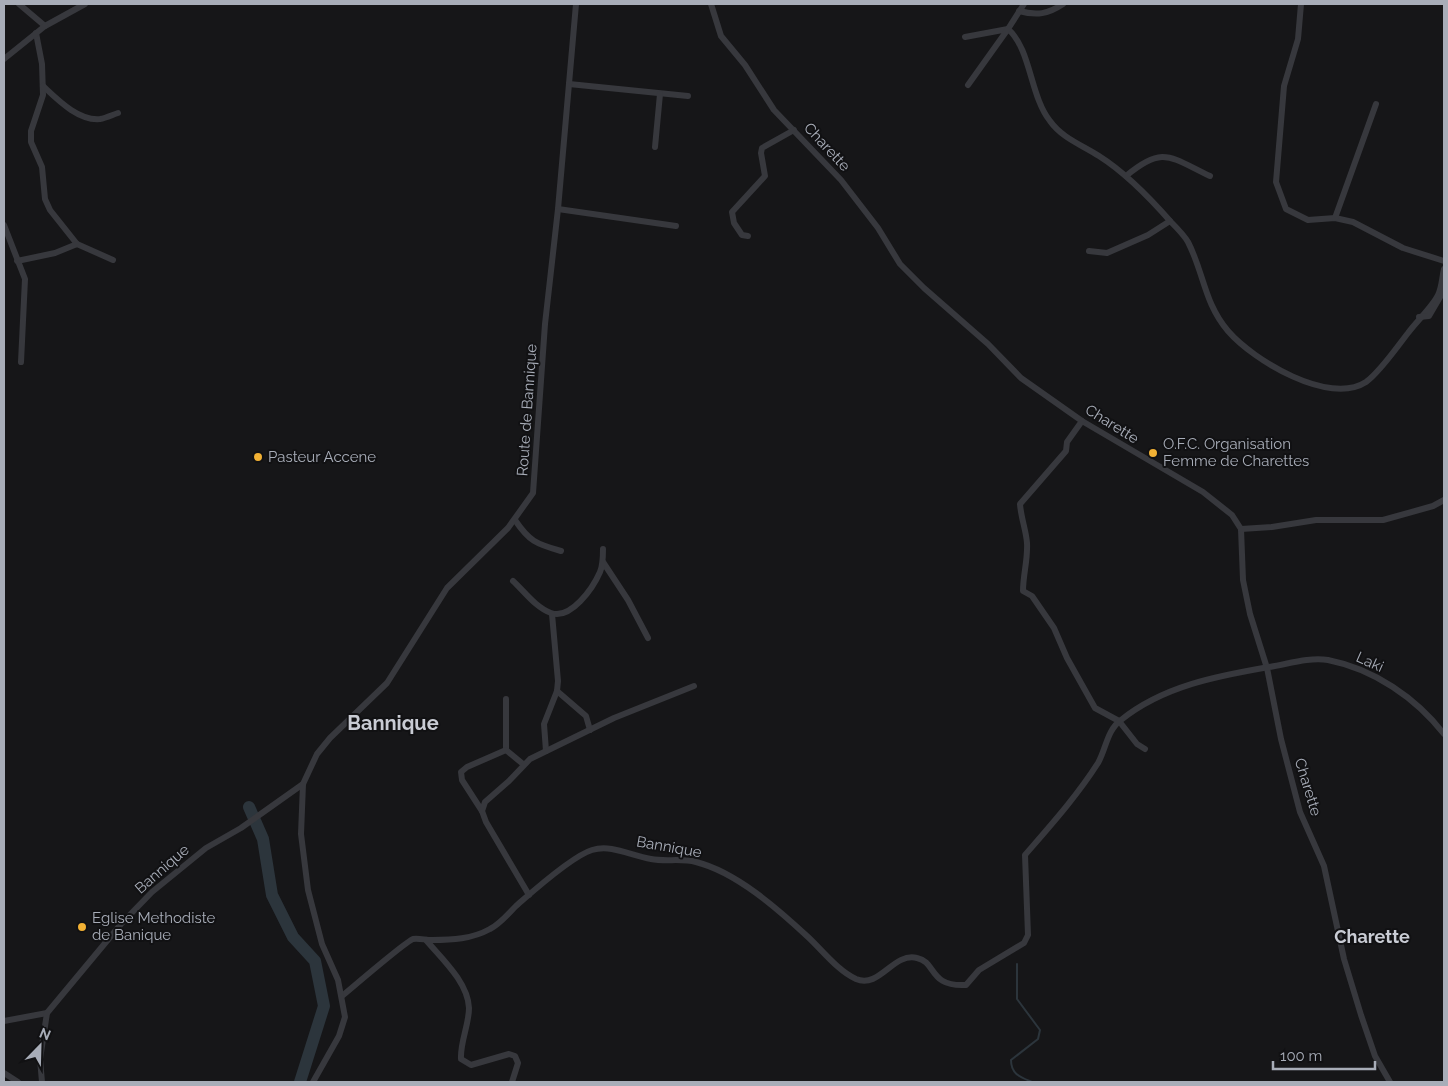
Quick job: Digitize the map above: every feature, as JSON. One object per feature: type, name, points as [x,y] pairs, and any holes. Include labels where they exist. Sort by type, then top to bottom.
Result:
[{"type":"street","points":[[19,4],[45,26]]},
{"type":"street","points":[[4,59],[45,26],[85,4]]},
{"type":"street","name":"Route de Bannique","points":[[312,1082],[339,1036],[345,1017],[338,980],[322,944],[308,890],[301,834],[303,784],[317,754],[330,738],[387,683],[448,588],[515,520],[533,493],[536,472],[545,324],[558,209],[576,4]]},
{"type":"street","name":"Charette","points":[[710,4],[721,36],[745,66],[774,110],[859,203],[900,264],[988,344],[1021,378],[1082,421],[1211,498],[1232,515],[1241,529],[1243,580],[1250,614],[1267,668],[1281,739],[1300,812],[1324,866],[1344,959],[1361,1015],[1375,1056],[1390,1082]]},
{"type":"street","points":[[968,85],[1024,4]]},
{"type":"street","points":[[1019,11],[1035,15],[1052,11],[1063,4]]},
{"type":"street","points":[[1301,4],[1298,39],[1284,86],[1276,182],[1286,208],[1308,220],[1335,218],[1353,222],[1403,248],[1444,261]]},
{"type":"street","points":[[965,37],[1008,29]]},
{"type":"street","points":[[1008,29],[1019,43],[1040,104],[1050,121],[1062,134],[1099,156],[1126,176],[1170,220],[1188,241],[1215,314],[1229,333],[1265,361],[1308,383],[1336,389],[1352,387],[1366,381],[1394,351],[1438,295],[1444,269]]},
{"type":"street","points":[[36,33],[42,64],[43,86],[39,108],[31,131],[31,142],[42,167],[48,205],[76,244],[113,260]]},
{"type":"street","points":[[569,84],[688,96]]},
{"type":"street","points":[[43,86],[64,105],[81,114],[99,119],[118,113]]},
{"type":"street","points":[[654,147],[660,94]]},
{"type":"street","points":[[1335,218],[1376,104]]},
{"type":"street","points":[[748,236],[742,235],[732,217],[732,212],[765,176],[761,153],[762,148],[794,130]]},
{"type":"street","points":[[1126,176],[1145,160],[1156,156],[1171,158],[1210,176]]},
{"type":"street","points":[[558,209],[676,226]]},
{"type":"street","points":[[1089,251],[1107,253],[1148,235],[1170,220]]},
{"type":"street","points":[[4,225],[16,261],[25,279],[21,362]]},
{"type":"street","points":[[16,261],[55,253],[76,244]]},
{"type":"street","points":[[1420,317],[1429,316],[1442,297],[1444,286]]},
{"type":"street","points":[[1082,421],[1067,442],[1066,451],[1020,504],[1020,513],[1026,525],[1028,546],[1023,591],[1032,596],[1054,628],[1067,658],[1095,708],[1119,721],[1137,744],[1145,749]]},
{"type":"street","points":[[1241,529],[1272,527],[1316,520],[1382,520],[1433,506],[1444,500]]},
{"type":"street","points":[[515,520],[527,537],[536,544],[558,550]]},
{"type":"street","points":[[513,581],[540,607],[552,614],[566,612],[581,601],[600,573],[603,562],[603,549]]},
{"type":"street","points":[[603,562],[628,600],[648,638]]},
{"type":"street","points":[[546,751],[544,724],[557,691],[552,614]]},
{"type":"street","name":"Laki","points":[[1119,721],[1150,700],[1197,682],[1247,670],[1312,660],[1327,660],[1349,666],[1393,687],[1417,704],[1444,734]]},
{"type":"street","points":[[482,811],[485,802],[509,781],[523,764],[590,730],[694,686]]},
{"type":"street","points":[[557,691],[586,716],[590,730]]},
{"type":"street","points":[[506,699],[506,750]]},
{"type":"street","name":"Bannique","points":[[342,996],[412,939],[456,940],[482,933],[493,928],[529,895],[576,859],[593,850],[616,849],[650,859],[697,862],[723,873],[761,896],[854,978],[871,980],[900,960],[910,957],[919,958],[926,963],[937,978],[953,986],[966,985],[979,970],[1024,943],[1028,935],[1025,855],[1062,813],[1099,761],[1109,735],[1119,721]]},
{"type":"street","points":[[506,750],[523,764]]},
{"type":"street","points":[[506,750],[467,767],[462,772],[462,780],[482,811],[486,822],[529,895]]},
{"type":"street","name":"Bannique","points":[[47,1013],[152,892],[206,848],[240,828],[303,784]]},
{"type":"street","points":[[426,940],[448,966],[465,994],[469,1007],[461,1059],[471,1065],[509,1054],[515,1056],[518,1063],[512,1082]]},
{"type":"street","points":[[4,1021],[47,1013],[40,1059],[42,1082]]},
{"type":"street","points":[[4,1073],[18,1082]]},
{"type":"waterway","points":[[249,807],[263,839],[272,895],[293,937],[315,961],[324,1006],[300,1082]]},
{"type":"waterway","points":[[1017,964],[1017,999],[1040,1030],[1038,1039],[1011,1060],[1011,1065],[1014,1072],[1032,1082]]},
{"type":"place","name":"O.F.C. Organisation Femme de Charettes","points":[[1153,453]]},
{"type":"place","name":"Pasteur Accene","points":[[258,457]]},
{"type":"place","name":"Eglise Methodiste de Banique","points":[[82,927]]},
{"type":"district","name":"Bannique","points":[[393,723]]},
{"type":"district","name":"Charette","points":[[1372,937]]}]
